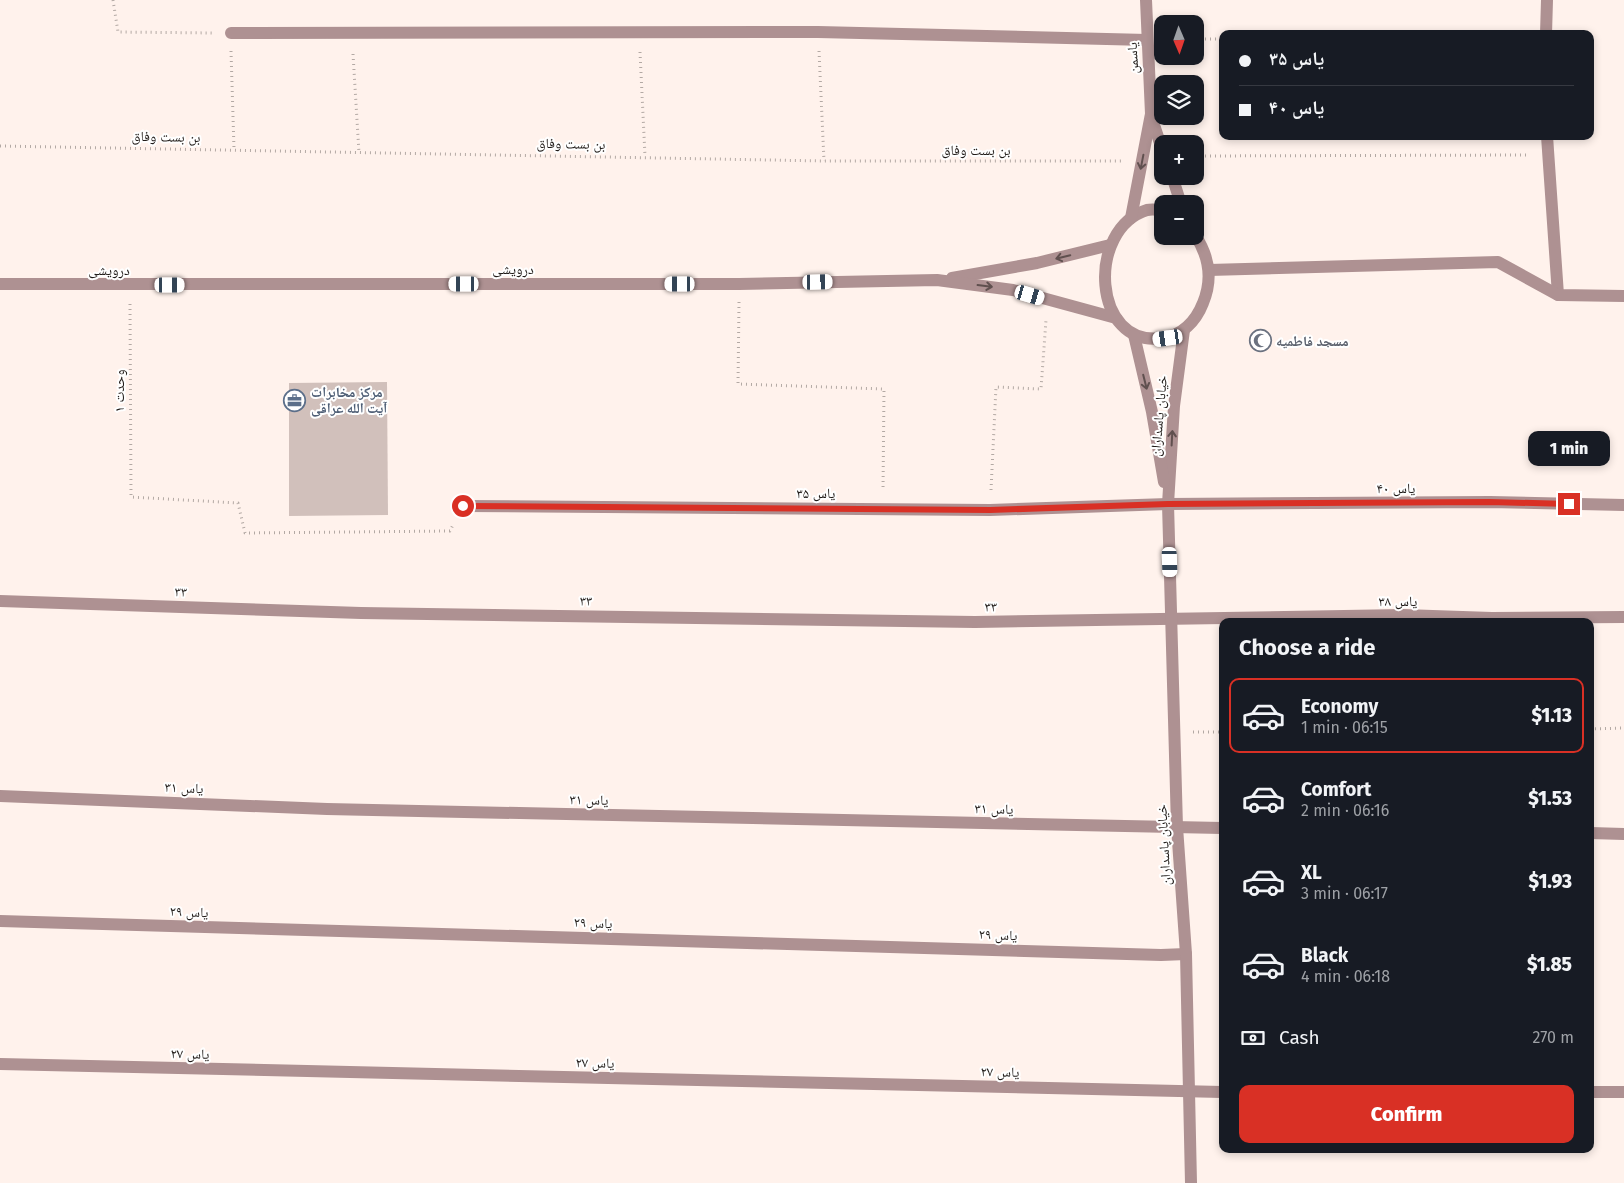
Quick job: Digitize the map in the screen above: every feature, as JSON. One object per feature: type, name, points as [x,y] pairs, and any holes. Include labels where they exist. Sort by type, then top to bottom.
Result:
[{"type":"street","name":"یاسمن","points":[[1131,218],[1151,114],[1146,0]]},
{"type":"street","points":[[1546,30],[1547,0]]},
{"type":"street","points":[[231,33],[818,32],[1147,40]]},
{"type":"street","name":"یاسمن","points":[[1151,114],[1158,135]]},
{"type":"street","points":[[1547,140],[1558,295]]},
{"type":"street","points":[[1154,209],[1148,209],[1131,218],[1120,230],[1110,245],[1104,265],[1110,308],[1116,318],[1134,335],[1150,340],[1168,338],[1184,330],[1199,313],[1208,292],[1209,270],[1201,245]]},
{"type":"street","points":[[937,280],[1037,263],[1110,245]]},
{"type":"street","points":[[1209,270],[1498,262],[1558,295],[1624,296]]},
{"type":"street","points":[[937,280],[1012,290],[1116,318]]},
{"type":"street","name":"درویشی","points":[[0,284],[739,284],[937,280]]},
{"type":"street","name":"خیابان پاسداران","points":[[1184,330],[1174,406],[1168,504],[1174,732],[1186,954],[1191,1183]]},
{"type":"street","name":"خیابان پاسداران","points":[[1134,335],[1152,412],[1168,504]]},
{"type":"street","name":"یاس ۴۰","points":[[1168,504],[1490,502],[1624,505]]},
{"type":"street","name":"یاس ۳۵","points":[[463,506],[990,510],[1168,504]]},
{"type":"street","name":"۳۳","points":[[0,601],[361,613],[975,622],[1172,619]]},
{"type":"street","name":"یاس ۳۸","points":[[1230,618],[1403,615],[1492,618],[1624,617]]},
{"type":"street","name":"یاس ۳۸","points":[[1172,619],[1219,618]]},
{"type":"street","name":"یاس ۳۱","points":[[0,796],[327,809],[1219,828]]},
{"type":"street","points":[[1594,833],[1624,834]]},
{"type":"street","name":"یاس ۲۹","points":[[0,921],[1186,954]]},
{"type":"street","name":"یاس ۲۷","points":[[0,1064],[1219,1092]]},
{"type":"street","points":[[1594,1092],[1624,1092]]},
{"type":"path","points":[[113,0],[118,32],[231,33],[234,149]]},
{"type":"path","points":[[352,32],[360,153]]},
{"type":"path","points":[[639,32],[644,156]]},
{"type":"path","points":[[818,32],[824,161]]},
{"type":"path","points":[[1204,39],[1219,38]]},
{"type":"path","name":"بن بست وفاق","points":[[0,146],[644,156],[824,161],[1142,161]]},
{"type":"path","points":[[1204,156],[1547,155]]},
{"type":"path","points":[[739,284],[738,384],[884,389],[883,509]]},
{"type":"path","name":"وحدت ۱","points":[[130,285],[131,497],[238,503],[245,533],[450,531],[463,506]]},
{"type":"path","points":[[990,510],[996,387],[1041,389],[1048,300]]},
{"type":"path","points":[[1594,729],[1624,728]]},
{"type":"path","points":[[1174,732],[1219,732]]},
{"type":"building","points":[[387,382],[388,515],[289,516],[289,383]]},
{"type":"place","name":"مسجد فاطمیه","points":[[1260,341]]},
{"type":"place","name":"مرکز مخابرات آیت الله عراقی","points":[[295,400]]},
{"type":"route","points":[[463,506],[990,510],[1168,504],[1490,502],[1569,504]]}]
